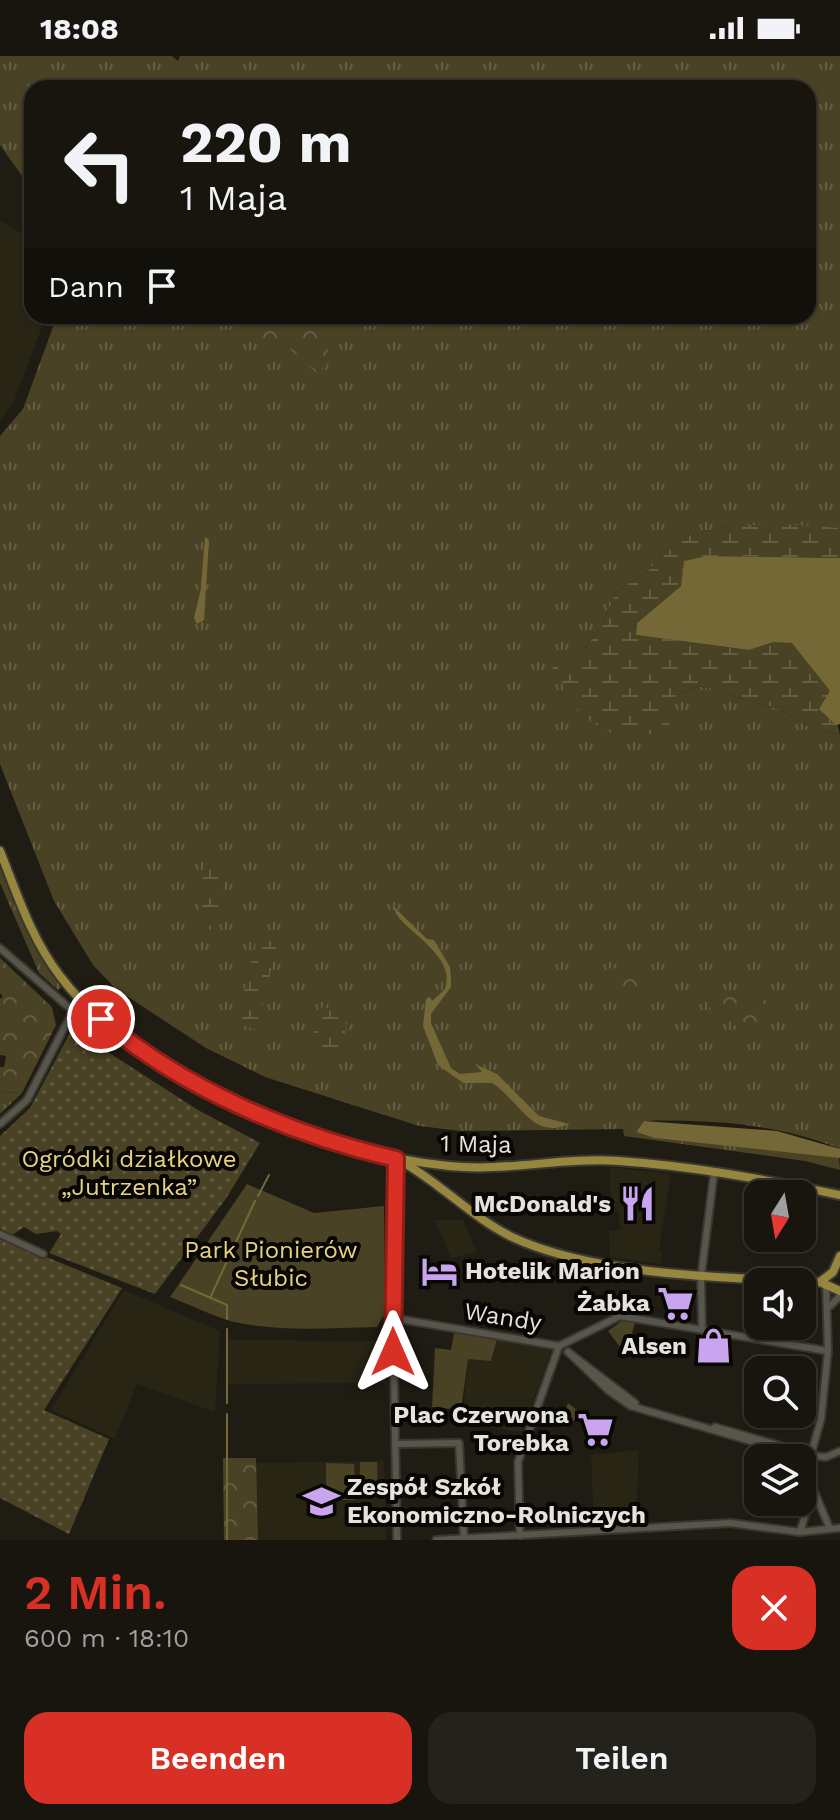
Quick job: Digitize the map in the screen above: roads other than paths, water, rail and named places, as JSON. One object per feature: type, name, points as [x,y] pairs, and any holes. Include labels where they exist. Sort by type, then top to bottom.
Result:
[{"type":"main road","name":"1 Maja","points":[[0,851],[40,945],[82,1001],[130,1044],[180,1076],[280,1122],[356,1149],[396,1159],[447,1166],[606,1161],[714,1173],[840,1195]]},
{"type":"main road","points":[[396,1159],[442,1186],[492,1226],[535,1246],[588,1259],[701,1274],[823,1283],[840,1294]]},
{"type":"main road","points":[[442,1186],[440,1174],[447,1166]]},
{"type":"main road","points":[[823,1283],[838,1260]]},
{"type":"main road","points":[[838,1260],[840,1278]]},
{"type":"street","points":[[0,948],[73,1011]]},
{"type":"street","points":[[0,1124],[27,1100],[73,1011],[82,1001]]},
{"type":"street","points":[[396,1159],[393,1318],[397,1540]]},
{"type":"street","points":[[702,1328],[701,1274],[714,1173]]},
{"type":"street","points":[[0,1234],[43,1254]]},
{"type":"street","points":[[812,1444],[821,1419],[828,1351],[829,1309],[823,1283]]},
{"type":"street","points":[[829,1309],[840,1294]]},
{"type":"street","points":[[520,1536],[518,1462],[564,1348],[620,1316],[828,1351]]},
{"type":"street","name":"Wandy","points":[[393,1318],[564,1348]]},
{"type":"street","points":[[564,1348],[609,1391],[631,1406],[765,1444]]},
{"type":"street","points":[[395,1444],[459,1443],[464,1538]]},
{"type":"street","points":[[816,1456],[826,1457],[840,1451]]},
{"type":"street","points":[[816,1501],[830,1529]]},
{"type":"street","points":[[436,1540],[546,1537],[730,1523],[803,1535],[840,1528]]},
{"type":"waterway","points":[[258,1196],[269,1175]]},
{"type":"waterway","points":[[210,1298],[255,1201]]},
{"type":"waterway","points":[[181,1285],[227,1305],[227,1319]]},
{"type":"waterway","points":[[227,1329],[227,1403]]},
{"type":"waterway","points":[[227,1414],[227,1540]]},
{"type":"place","name":"McDonald's","points":[[637,1204]]},
{"type":"place","name":"Hotelik Marion","points":[[439,1271]]},
{"type":"place","name":"Żabka","points":[[676,1303]]},
{"type":"place","name":"Alsen","points":[[713,1346]]},
{"type":"place","name":"Plac Czerwona Torebka","points":[[595,1429]]},
{"type":"place","name":"Zespół Szkół Ekonomiczno-Rolniczych","points":[[321,1501]]},
{"type":"park label","name":"Ogródki działkowe „Jutrzenka”","points":[[129,1173]]},
{"type":"park label","name":"Park Pionierów Słubic","points":[[271,1264]]}]
